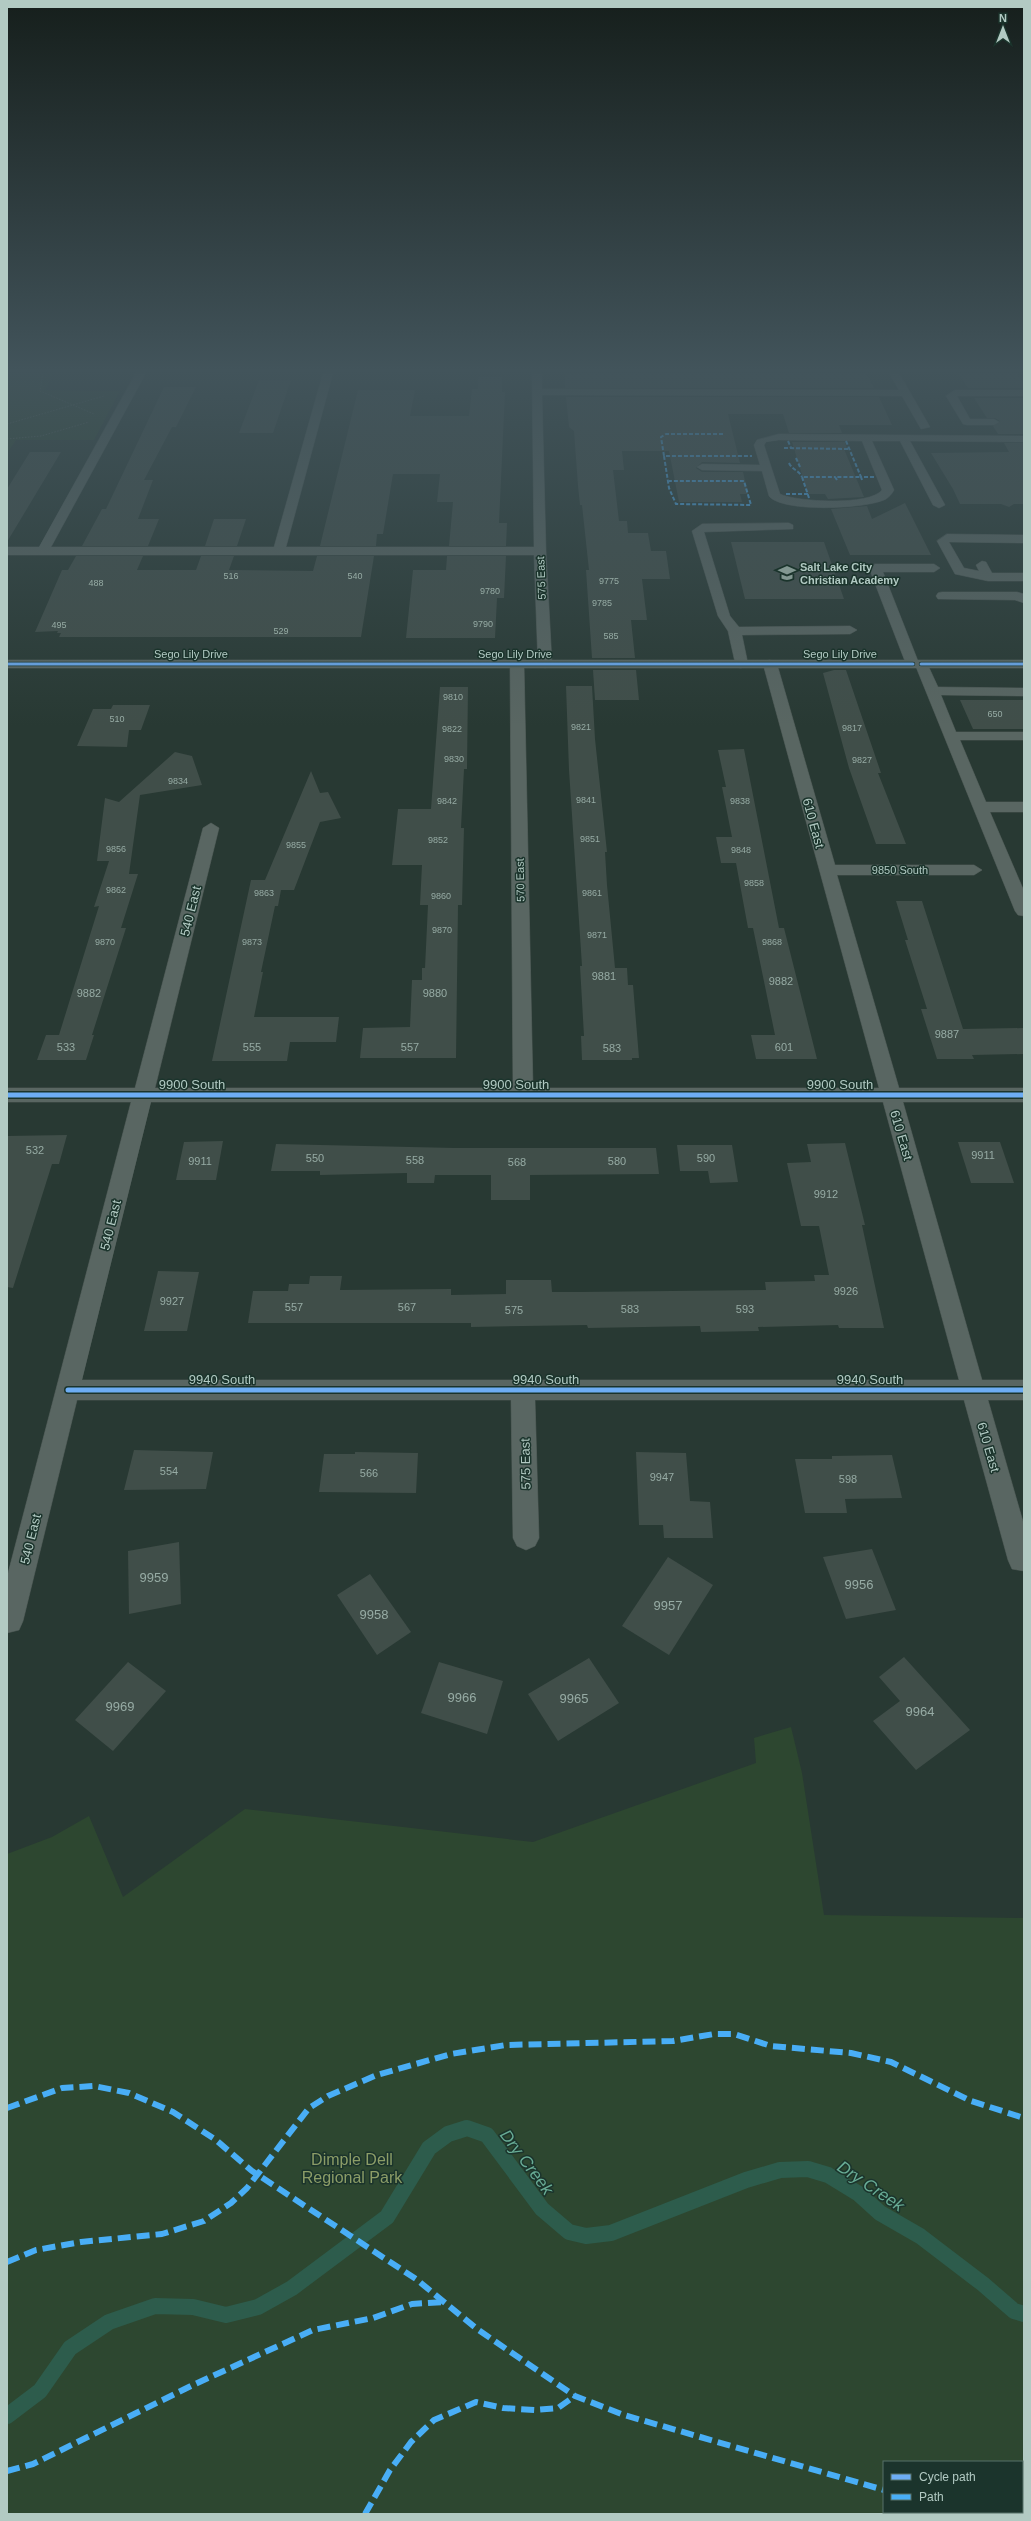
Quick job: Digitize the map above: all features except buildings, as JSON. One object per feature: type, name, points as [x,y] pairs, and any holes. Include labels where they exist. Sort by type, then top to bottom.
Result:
[{"type":"main road","name":"Sego Lily Drive","points":[[7,664],[1024,664]]},
{"type":"street","points":[[43,551],[76,491]]},
{"type":"street","points":[[279,551],[296,491]]},
{"type":"street","name":"575 East","points":[[539,491],[540,551],[545,664]]},
{"type":"street","points":[[773,491],[775,496],[782,500],[856,502],[880,498],[887,491]]},
{"type":"street","points":[[931,491],[939,505]]},
{"type":"street","points":[[741,664],[735,631],[724,616],[698,531],[702,528],[789,528]]},
{"type":"street","points":[[1024,539],[947,538],[943,541],[959,570],[988,577],[1024,577]]},
{"type":"street","points":[[967,538],[988,577]]},
{"type":"street","points":[[7,551],[540,551]]},
{"type":"street","points":[[934,568],[875,568],[917,664],[931,691],[1024,911]]},
{"type":"street","points":[[942,596],[1017,596],[1024,599]]},
{"type":"street","points":[[735,631],[850,630]]},
{"type":"street","name":"570 East","points":[[517,664],[523,1095]]},
{"type":"street","name":"610 East","points":[[770,664],[1020,1560]]},
{"type":"street","points":[[931,691],[1024,692]]},
{"type":"street","points":[[950,736],[1024,736]]},
{"type":"street","points":[[980,807],[1024,807]]},
{"type":"street","name":"540 East","points":[[9,1621],[211,828]]},
{"type":"street","name":"9850 South","points":[[827,870],[974,870]]},
{"type":"street","name":"9900 South","points":[[7,1095],[1024,1095]]},
{"type":"street","name":"9940 South","points":[[68,1390],[1024,1390]]},
{"type":"street","name":"575 East","points":[[524,1390],[526,1538]]},
{"type":"green space","name":"Dimple Dell Regional Park","points":[[791,1727],[802,1773],[824,1915],[1024,1918],[1024,2514],[7,2514],[7,1854],[52,1837],[89,1816],[123,1897],[245,1809],[533,1842],[756,1763],[754,1738]]},
{"type":"waterway","name":"Dry Creek","points":[[7,2416],[40,2391],[70,2348],[109,2322],[155,2306],[193,2307],[226,2315],[258,2307],[292,2288],[387,2217],[429,2148],[448,2134],[467,2128],[487,2135],[542,2209],[569,2232],[586,2236],[611,2233],[746,2180],[780,2170],[808,2169],[828,2175],[859,2194],[880,2213],[920,2236],[983,2284],[1014,2311],[1024,2314]]},
{"type":"marked path","points":[[670,491],[676,504],[751,505],[747,491]]},
{"type":"marked path","points":[[807,491],[809,498]]},
{"type":"marked path","points":[[786,494],[808,494]]},
{"type":"marked path","points":[[7,2262],[36,2250],[81,2242],[162,2234],[204,2221],[231,2203],[247,2188],[259,2175],[296,2123],[309,2108],[328,2096],[377,2075],[451,2054],[506,2045],[673,2041],[714,2034],[734,2034],[771,2046],[851,2053],[891,2062],[971,2101],[1024,2118]]},
{"type":"marked path","points":[[7,2108],[62,2088],[94,2086],[129,2093],[173,2112],[216,2140],[252,2171],[416,2279],[477,2329],[575,2396],[624,2415],[883,2490]]},
{"type":"marked path","points":[[7,2471],[33,2464],[193,2385],[313,2330],[373,2318],[412,2304],[443,2302]]},
{"type":"marked path","points":[[365,2514],[390,2470],[411,2442],[434,2420],[476,2402],[503,2408],[535,2410],[558,2408],[575,2396]]},
{"type":"cycle path","points":[[7,664],[913,664]]},
{"type":"cycle path","points":[[921,664],[1024,664]]},
{"type":"cycle path","points":[[7,1095],[1024,1095]]},
{"type":"cycle path","points":[[68,1390],[1024,1390]]},
{"type":"place","name":"Salt Lake City Christian Academy","points":[[787,573]]}]
